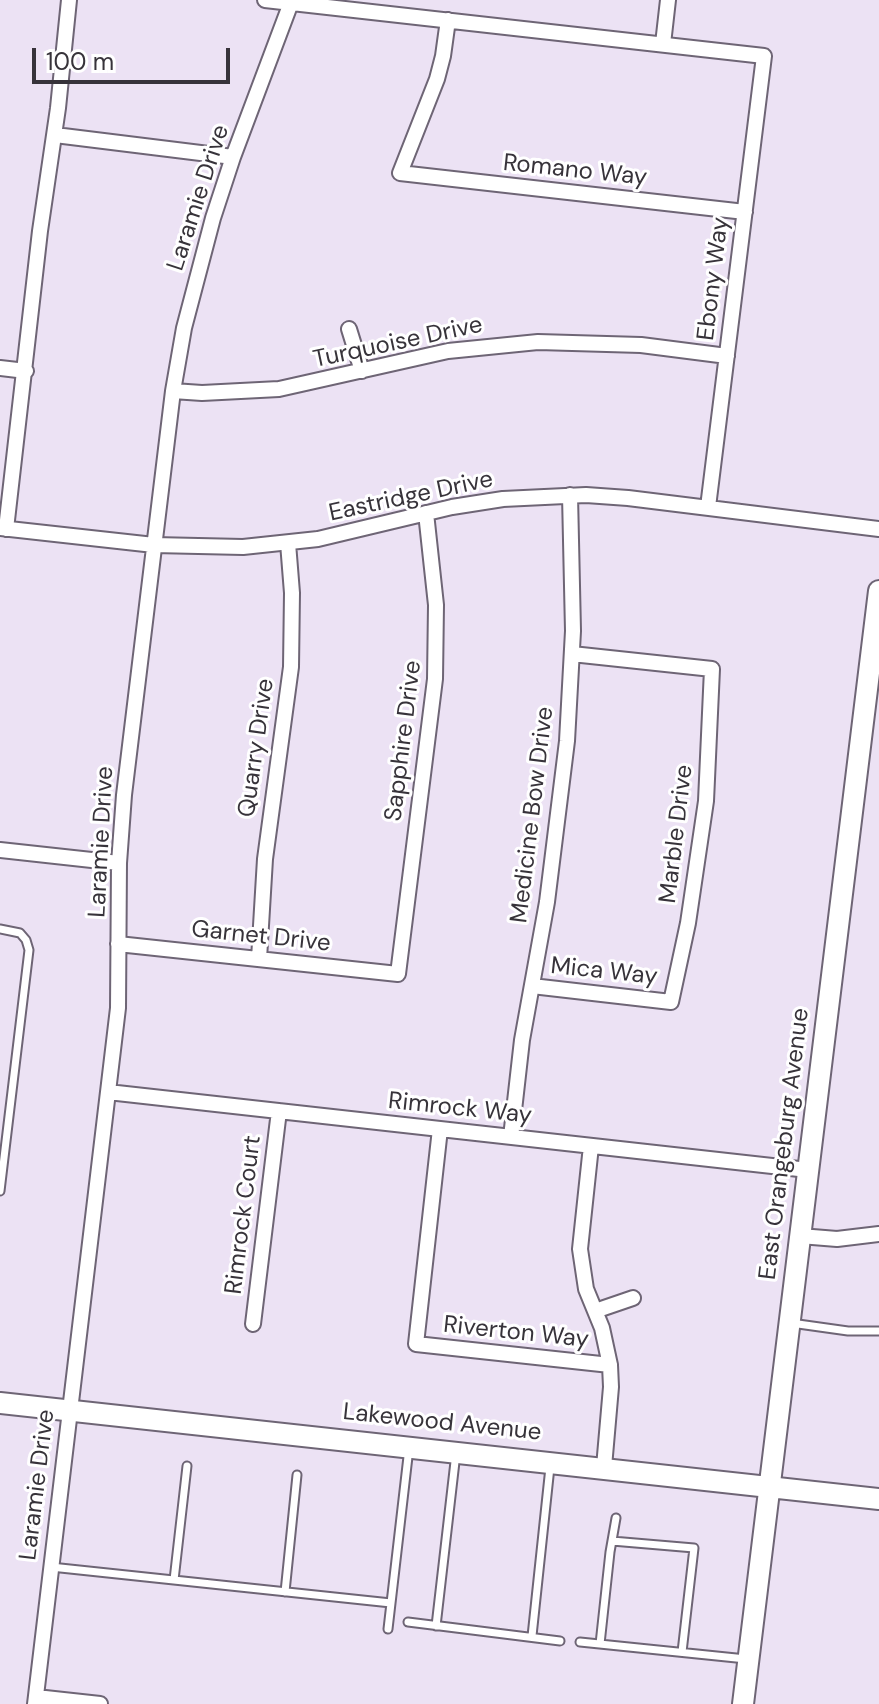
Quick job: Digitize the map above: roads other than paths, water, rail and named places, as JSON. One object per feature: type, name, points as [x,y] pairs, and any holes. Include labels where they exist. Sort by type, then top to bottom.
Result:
[{"type":"street","points":[[3,528],[26,371],[69,0]]},
{"type":"street","points":[[265,0],[663,44],[668,0]]},
{"type":"street","name":"Laramie Drive","points":[[36,1700],[118,1008],[119,863],[124,795],[173,391],[196,273],[233,157],[292,1]]},
{"type":"street","name":"Romano Way","points":[[448,20],[437,79],[400,173],[745,212]]},
{"type":"street","name":"Ebony Way","points":[[663,44],[764,56],[708,507]]},
{"type":"street","points":[[55,135],[233,157]]},
{"type":"street","points":[[349,329],[362,371]]},
{"type":"street","name":"Turquoise Drive","points":[[173,391],[217,393],[279,389],[448,351],[538,342],[641,345],[727,356]]},
{"type":"street","points":[[0,368],[26,371]]},
{"type":"street","name":"Eastridge Drive","points":[[3,528],[154,545],[231,547],[288,543],[356,531],[426,513],[503,499],[570,495],[628,498],[879,529]]},
{"type":"street","name":"Medicine Bow Drive","points":[[511,1137],[522,1040],[559,814],[572,654],[570,495]]},
{"type":"street","name":"Sapphire Drive","points":[[398,974],[435,679],[436,605],[426,513]]},
{"type":"street","name":"Quarry Drive","points":[[259,959],[265,859],[291,667],[292,593],[288,543]]},
{"type":"street","name":"East Orangeburg Avenue","points":[[743,1704],[808,1170],[871,715],[879,591]]},
{"type":"street","name":"Marble Drive","points":[[572,654],[712,669],[711,730],[700,852],[671,1002]]},
{"type":"street","points":[[0,850],[119,863]]},
{"type":"street","name":"Garnet Drive","points":[[118,944],[398,974]]},
{"type":"street","name":"Mica Way","points":[[532,986],[671,1002]]},
{"type":"street","name":"Rimrock Way","points":[[108,1092],[808,1170]]},
{"type":"street","name":"Rimrock Court","points":[[253,1324],[279,1111]]},
{"type":"street","name":"Riverton Way","points":[[440,1129],[416,1344],[610,1365]]},
{"type":"street","points":[[591,1146],[580,1249],[586,1289],[602,1328],[610,1365],[604,1467]]},
{"type":"street","points":[[800,1236],[837,1239],[879,1234]]},
{"type":"street","points":[[595,1311],[633,1298]]},
{"type":"street","name":"Lakewood Avenue","points":[[0,1403],[879,1499]]},
{"type":"street","points":[[36,1700],[100,1704]]},
{"type":"lane","points":[[0,929],[20,933],[29,950],[0,1191]]},
{"type":"lane","points":[[789,1323],[848,1331],[879,1331]]},
{"type":"lane","points":[[388,1629],[409,1446]]},
{"type":"lane","points":[[436,1626],[456,1451]]},
{"type":"lane","points":[[532,1636],[550,1461]]},
{"type":"lane","points":[[174,1580],[187,1466]]},
{"type":"lane","points":[[285,1592],[297,1475]]},
{"type":"lane","points":[[600,1644],[616,1518]]},
{"type":"lane","points":[[612,1541],[694,1548],[682,1652]]},
{"type":"lane","points":[[51,1567],[391,1603]]},
{"type":"lane","points":[[408,1622],[560,1641]]},
{"type":"lane","points":[[580,1642],[748,1659]]}]
